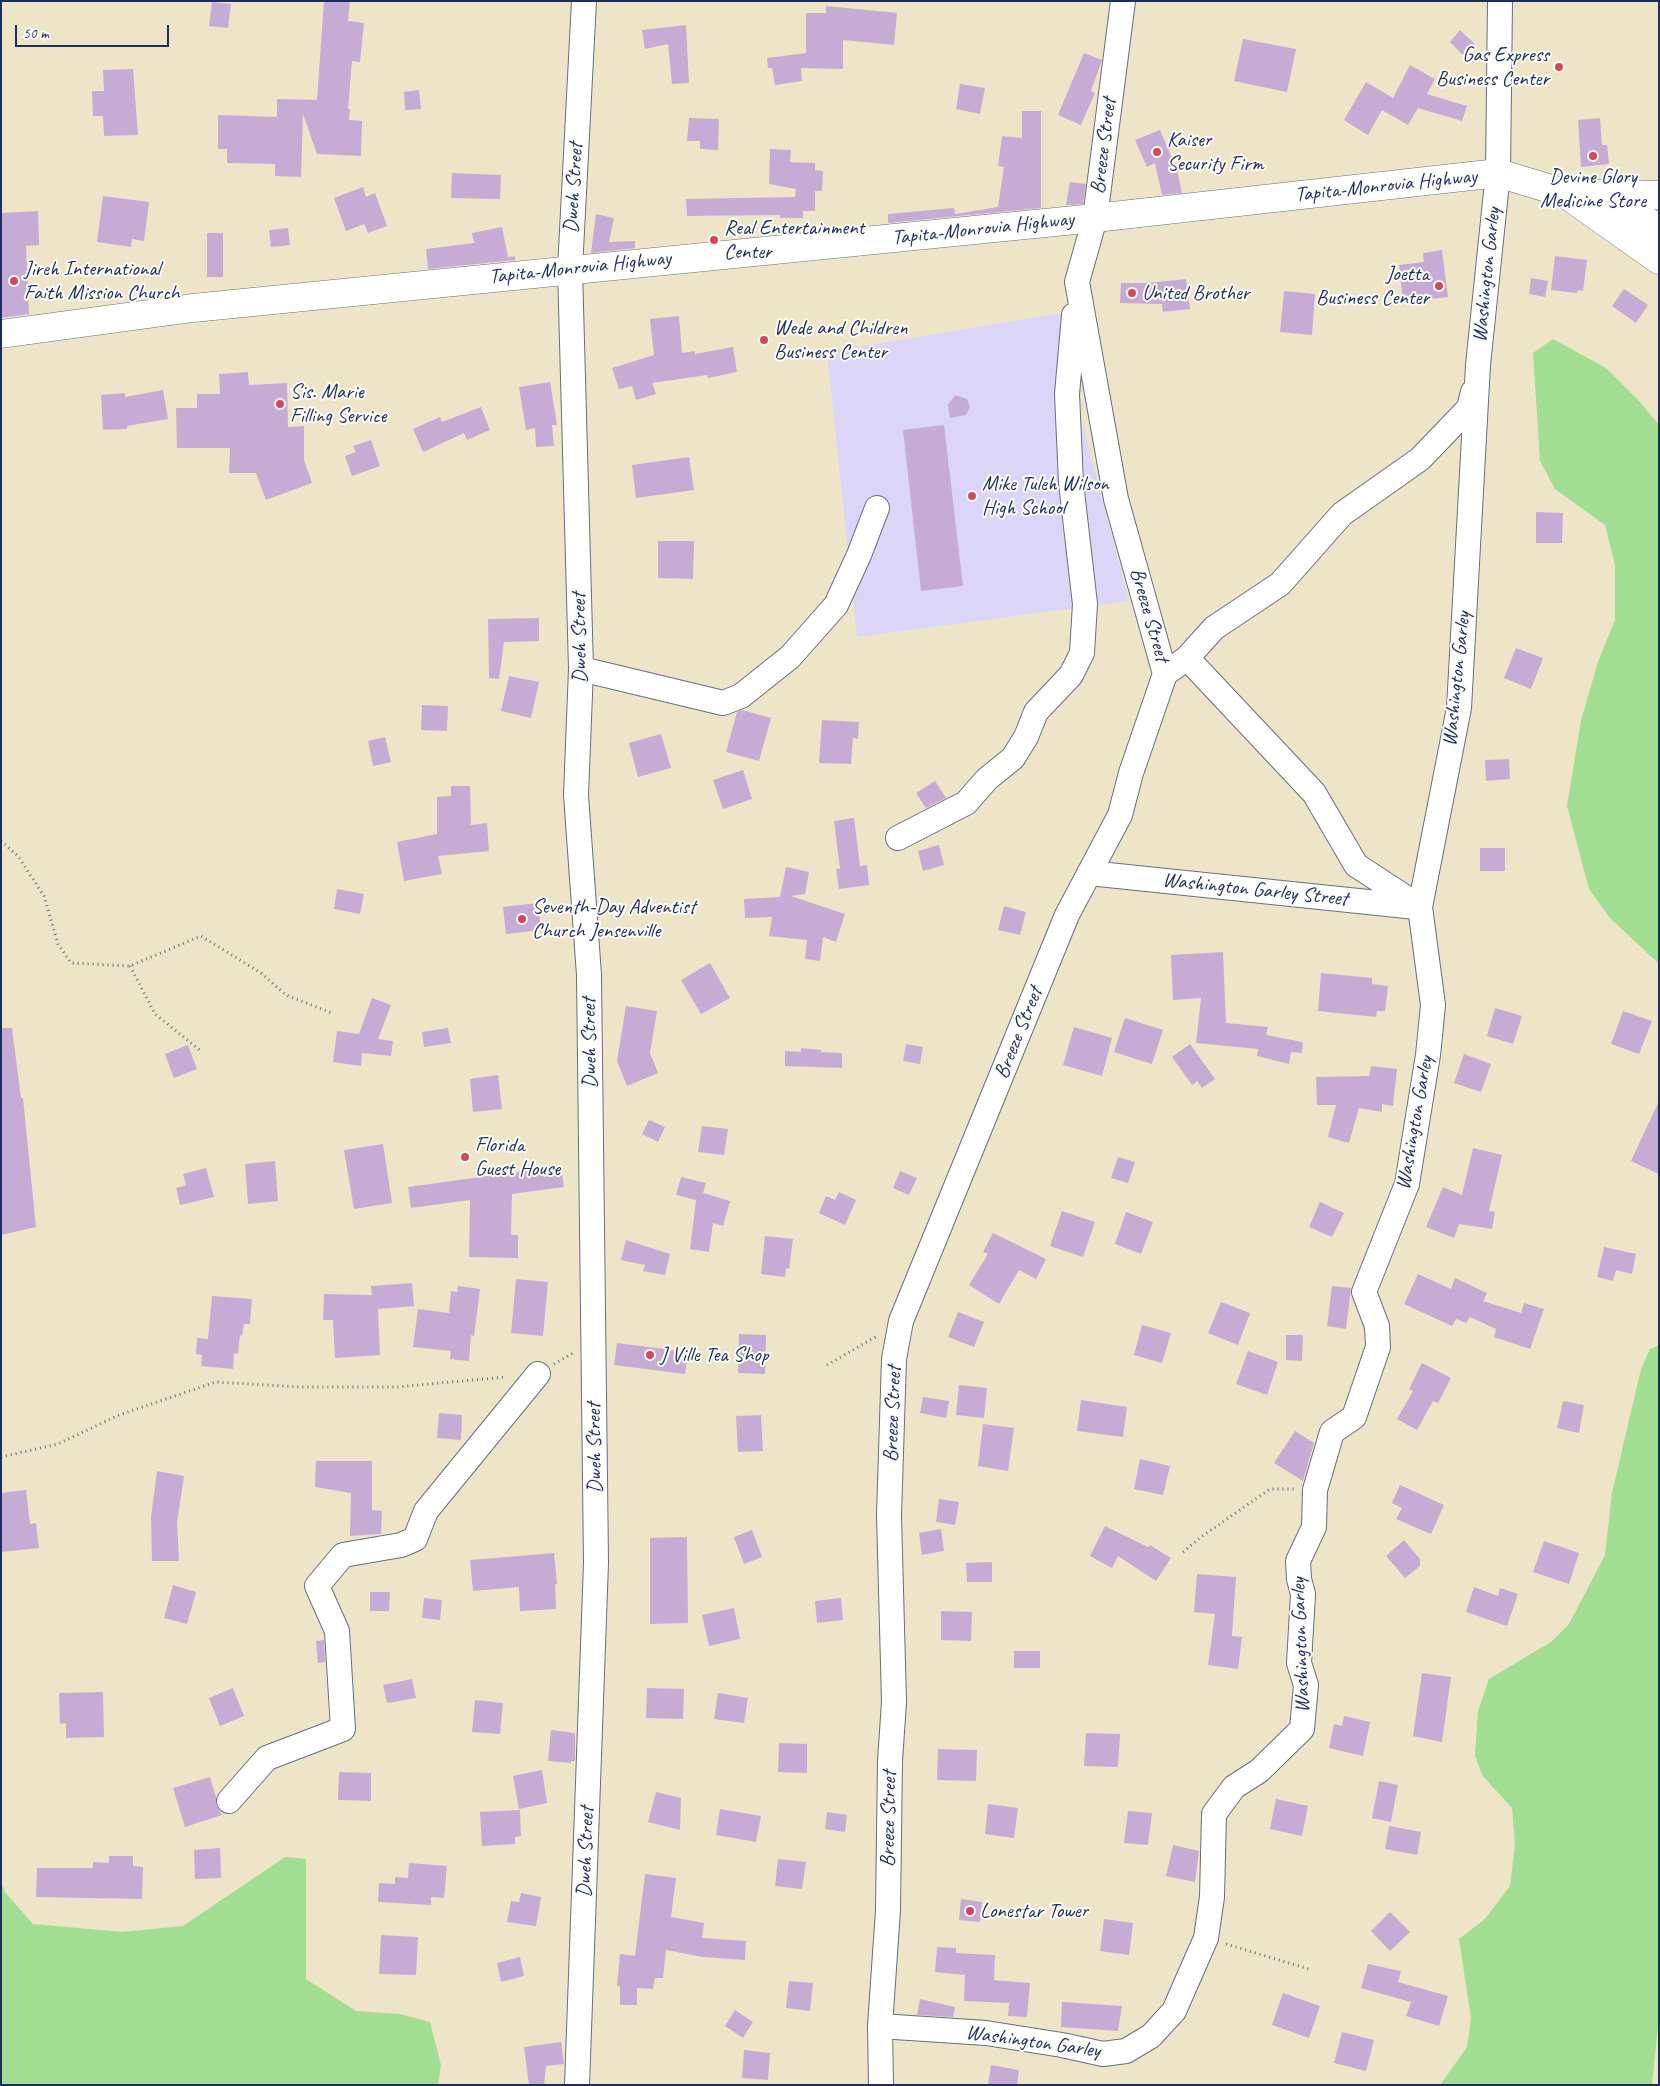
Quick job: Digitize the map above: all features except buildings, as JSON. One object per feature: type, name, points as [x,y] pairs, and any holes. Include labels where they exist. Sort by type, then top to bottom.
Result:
[{"type":"main road","name":"Tapita-Monrovia Highway","points":[[1,334],[203,307],[1095,218],[1498,173],[1564,194],[1659,195]]},
{"type":"main road","points":[[1605,193],[1659,229]]},
{"type":"main road","points":[[1564,194],[1659,260]]},
{"type":"street","name":"Dweh Street","points":[[577,2085],[596,1564],[589,975],[576,795],[581,669],[570,269],[584,1]]},
{"type":"street","name":"Breeze Street","points":[[881,2085],[880,2026],[888,1910],[890,1760],[894,1702],[890,1505],[894,1360],[901,1321],[1067,915],[1120,815],[1131,772],[1165,674],[1116,499],[1077,282],[1095,218],[1123,1]]},
{"type":"street","name":"Washington Garley","points":[[880,2026],[986,2034],[1062,2045],[1102,2054],[1126,2051],[1151,2036],[1174,2011],[1206,1938],[1212,1897],[1214,1814],[1234,1788],[1258,1772],[1302,1730],[1306,1684],[1299,1664],[1303,1594],[1299,1579],[1298,1561],[1314,1527],[1315,1490],[1332,1432],[1354,1418],[1378,1347],[1377,1326],[1364,1292],[1407,1184],[1428,1055],[1433,1005],[1420,907],[1459,708],[1478,365],[1498,173],[1500,1]]},
{"type":"street","points":[[898,838],[966,803],[987,779],[1013,758],[1026,737],[1036,712],[1071,675],[1082,653],[1085,604],[1071,483],[1068,394],[1077,282]]},
{"type":"street","points":[[1165,674],[1187,658],[1214,628],[1280,584],[1342,514],[1420,459],[1469,408],[1478,365]]},
{"type":"street","points":[[581,669],[723,704],[741,696],[790,657],[836,605],[859,555],[877,508]]},
{"type":"street","points":[[1187,658],[1314,793],[1356,865],[1420,907]]},
{"type":"street","name":"Washington Garley Street","points":[[1089,873],[1420,907]]},
{"type":"street","points":[[230,1801],[268,1758],[343,1729],[338,1631],[317,1586],[343,1555],[401,1545],[416,1539],[426,1511],[538,1374]]},
{"type":"path","points":[[1,841],[18,856],[44,896],[58,944],[71,963],[130,966],[201,936],[261,973],[286,995],[334,1014]]},
{"type":"path","points":[[130,966],[155,1014],[201,1051]]},
{"type":"path","points":[[827,1365],[901,1321]]},
{"type":"path","points":[[1,1458],[58,1444],[119,1415],[216,1382],[301,1386],[397,1387],[538,1374],[593,1340]]},
{"type":"path","points":[[1183,1552],[1200,1537],[1270,1489],[1298,1489]]},
{"type":"path","points":[[1206,1938],[1312,1970]]},
{"type":"shaded area","name":"Mike Tuleh Wilson High School","points":[[1063,313],[1074,391],[1129,601],[857,637],[827,352]]},
{"type":"green space","points":[[1553,339],[1606,368],[1639,401],[1659,425],[1659,964],[1610,918],[1589,889],[1567,806],[1581,720],[1598,662],[1615,620],[1615,565],[1605,525],[1555,489],[1540,461],[1533,353]]},
{"type":"green space","points":[[1659,1345],[1659,2015],[1652,2085],[1440,2085],[1467,2047],[1471,2018],[1459,1939],[1485,1919],[1510,1886],[1515,1845],[1512,1808],[1482,1775],[1475,1755],[1478,1711],[1489,1679],[1551,1642],[1569,1624],[1605,1555],[1612,1493],[1641,1369],[1650,1349]]},
{"type":"green space","points":[[285,1857],[306,1859],[306,1979],[356,2011],[400,2014],[430,2022],[441,2065],[438,2085],[1,2085],[1,1883],[5,1892],[33,1924],[122,1932],[183,1926]]},
{"type":"place","name":"Gas Express Business Center","points":[[1559,67]]},
{"type":"place","name":"Kaiser Security Firm","points":[[1157,152]]},
{"type":"place","name":"Devine Glory Medicine Store","points":[[1593,156]]},
{"type":"place","name":"Real Entertainment Center","points":[[714,240]]},
{"type":"place","name":"Jireh International Faith Mission Church","points":[[14,281]]},
{"type":"place","name":"Joetta Business Center","points":[[1439,286]]},
{"type":"place","name":"United Brother","points":[[1132,293]]},
{"type":"place","name":"Wede and Children Business Center","points":[[764,340]]},
{"type":"place","name":"Sis. Marie Filling Service","points":[[280,404]]},
{"type":"place","name":"Mike Tuleh Wilson High School","points":[[972,496]]},
{"type":"place","name":"Seventh-Day Adventist Church Jensenville","points":[[522,919]]},
{"type":"place","name":"Florida Guest House","points":[[465,1157]]},
{"type":"place","name":"J Ville Tea Shop","points":[[650,1355]]},
{"type":"place","name":"Lonestar Tower","points":[[970,1911]]}]
